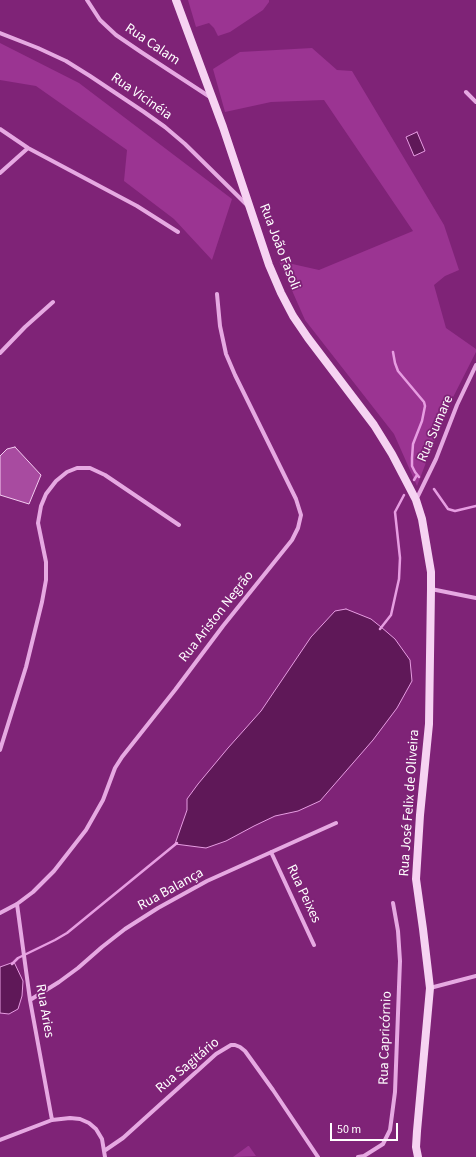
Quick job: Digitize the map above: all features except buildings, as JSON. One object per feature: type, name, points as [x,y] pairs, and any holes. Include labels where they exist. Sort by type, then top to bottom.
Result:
[{"type":"main road","name":"Rua João Fasoli","points":[[176,0],[212,98],[269,265],[281,293],[308,338],[374,425],[392,454],[416,500]]},
{"type":"main road","name":"Rua José Felix de Oliveira","points":[[416,500],[426,538],[431,572],[429,724],[420,815],[416,879],[424,929],[430,988],[417,1131],[416,1147],[418,1157]]},
{"type":"street","name":"Rua Calam","points":[[87,0],[100,20],[116,35],[212,98]]},
{"type":"street","name":"Rua Vicinéia","points":[[0,33],[66,61],[144,112],[185,144],[250,208]]},
{"type":"street","points":[[466,92],[476,102]]},
{"type":"street","points":[[0,129],[28,148],[138,206],[178,232]]},
{"type":"street","points":[[0,173],[28,148]]},
{"type":"street","name":"Rua Ariston Negrão","points":[[0,913],[17,904],[33,892],[54,870],[86,830],[103,800],[115,768],[122,757],[223,626],[292,540],[298,528],[301,515],[296,499],[226,354],[220,326],[217,294]]},
{"type":"street","points":[[0,353],[25,327],[53,302]]},
{"type":"street","name":"Rua Sumare","points":[[416,500],[436,459],[457,405],[476,365]]},
{"type":"street","points":[[0,750],[26,667],[42,602],[46,580],[46,562],[38,523],[40,506],[46,494],[56,481],[67,472],[77,468],[90,468],[106,475],[179,525]]},
{"type":"street","points":[[431,589],[476,598]]},
{"type":"street","name":"Rua Balança","points":[[30,1000],[78,968],[125,929],[158,908],[207,881],[336,823]]},
{"type":"street","name":"Rua Peixes","points":[[271,852],[314,945]]},
{"type":"street","name":"Rua Capricórnio","points":[[358,1157],[364,1156],[383,1144],[390,1130],[395,1092],[400,961],[398,931],[393,903]]},
{"type":"street","name":"Rua Aries","points":[[17,904],[30,1000],[52,1120]]},
{"type":"street","points":[[430,988],[476,976]]},
{"type":"street","name":"Rua Sagitário","points":[[104,1151],[123,1138],[216,1054],[231,1045],[235,1045],[240,1046],[245,1051],[318,1157]]},
{"type":"street","points":[[0,1140],[52,1120],[70,1118],[80,1119],[89,1123],[96,1129],[102,1139],[105,1157]]},
{"type":"shaded area","points":[[188,0],[269,0],[269,2],[263,10],[230,32],[218,36],[214,28],[209,23],[196,27]]},
{"type":"shaded area","points":[[0,43],[79,83],[232,199],[212,260],[174,219],[124,181],[127,150],[36,86],[0,80]]},
{"type":"shaded area","points":[[312,48],[337,70],[352,71],[444,225],[459,270],[445,276],[434,285],[446,328],[476,349],[476,352],[445,413],[417,486],[394,434],[305,320],[279,261],[319,270],[413,231],[324,100],[271,102],[225,112],[213,69],[240,52]]},
{"type":"shaded area","points":[[417,132],[425,151],[414,156],[406,137]]},
{"type":"shaded area","points":[[346,609],[371,619],[395,639],[410,660],[412,681],[397,708],[373,740],[320,801],[298,811],[275,816],[226,841],[206,848],[175,844],[187,810],[187,799],[228,748],[261,711],[311,637],[335,611]]},
{"type":"shaded area","points":[[14,962],[23,981],[22,996],[18,1009],[9,1014],[0,1013],[0,967]]},
{"type":"shaded area","points":[[248,1146],[256,1156],[233,1157]]},
{"type":"waterway","points":[[393,352],[398,371],[424,402],[425,406],[422,421],[413,444],[412,466],[419,477]]},
{"type":"waterway","points":[[414,480],[417,475]]},
{"type":"waterway","points":[[434,489],[448,509],[455,511],[476,506]]},
{"type":"waterway","points":[[380,629],[391,615],[399,579],[400,558],[395,512],[404,495]]},
{"type":"waterway","points":[[12,964],[18,958],[67,933],[177,843]]}]
